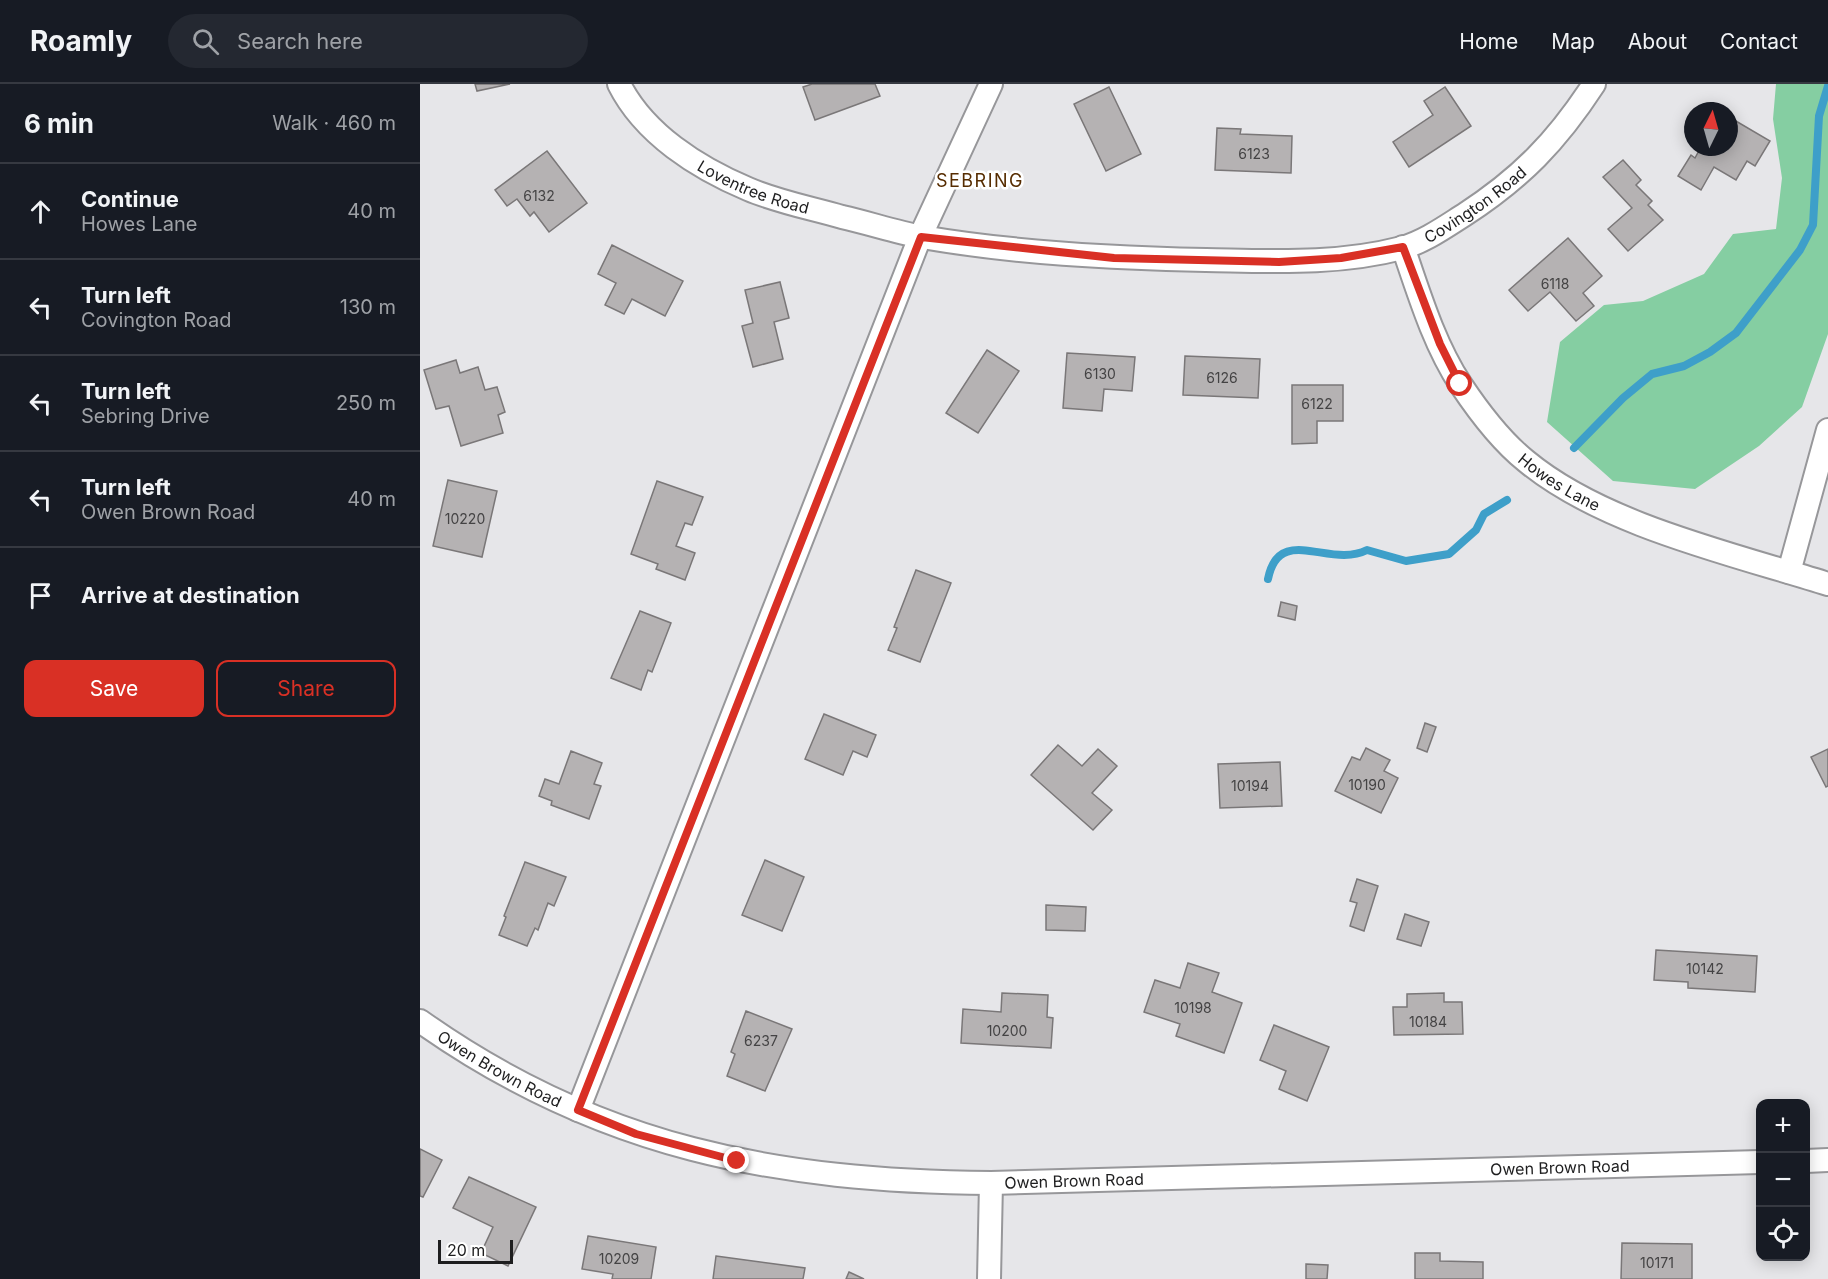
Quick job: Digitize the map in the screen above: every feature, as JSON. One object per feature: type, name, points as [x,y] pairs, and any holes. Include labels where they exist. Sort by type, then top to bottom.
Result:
[{"type":"street","name":"Loventree Road","points":[[619,84],[644,119],[673,148],[719,175],[748,189],[789,203],[921,237]]},
{"type":"street","points":[[578,1110],[921,237],[991,84]]},
{"type":"street","name":"Covington Road","points":[[921,237],[1114,258],[1279,262],[1341,258],[1403,247],[1443,229],[1499,193],[1553,140],[1594,84]]},
{"type":"street","name":"Howes Lane","points":[[1403,247],[1426,311],[1460,384],[1486,419],[1526,461],[1578,495],[1627,519],[1828,584]]},
{"type":"street","points":[[1789,572],[1828,430]]},
{"type":"street","name":"Owen Brown Road","points":[[420,1021],[503,1072],[578,1110],[636,1134],[684,1149],[795,1171],[870,1180],[991,1184],[1756,1162]]},
{"type":"street","points":[[1810,1161],[1828,1160]]},
{"type":"street","points":[[989,1279],[991,1184]]},
{"type":"green space","points":[[1776,84],[1828,84],[1828,334],[1802,407],[1759,446],[1695,489],[1613,481],[1547,422],[1560,342],[1604,305],[1643,301],[1704,274],[1733,234],[1776,229],[1782,178],[1773,119]]},
{"type":"building","points":[[475,84],[510,84],[477,91]]},
{"type":"building","points":[[812,84],[875,84],[880,96],[815,120],[803,87]]},
{"type":"building","points":[[1109,87],[1141,154],[1106,171],[1074,104]]},
{"type":"building","points":[[1445,87],[1471,126],[1409,167],[1393,142],[1433,115],[1424,101]]},
{"type":"building","points":[[1738,122],[1770,141],[1755,166],[1747,161],[1736,180],[1714,167],[1701,190],[1678,176],[1690,156],[1695,158],[1696,156],[1738,156]]},
{"type":"building","points":[[1217,128],[1241,129],[1240,134],[1292,136],[1291,173],[1215,170]]},
{"type":"building","points":[[547,151],[587,203],[549,232],[534,212],[530,216],[517,199],[507,206],[495,190]]},
{"type":"building","points":[[1623,160],[1641,180],[1636,185],[1652,201],[1648,205],[1663,220],[1628,251],[1608,229],[1632,208],[1603,177]]},
{"type":"building","points":[[1568,238],[1602,276],[1583,293],[1594,306],[1576,321],[1550,292],[1528,311],[1509,290]]},
{"type":"building","points":[[612,245],[683,281],[665,316],[632,299],[624,314],[605,305],[616,283],[598,274]]},
{"type":"building","points":[[780,282],[789,318],[774,322],[783,359],[753,367],[742,326],[753,323],[745,290]]},
{"type":"building","points":[[987,350],[1019,371],[978,433],[946,413]]},
{"type":"building","points":[[1067,353],[1135,357],[1132,391],[1104,389],[1102,411],[1063,408]]},
{"type":"building","points":[[1185,356],[1260,359],[1258,398],[1183,395]]},
{"type":"building","points":[[456,360],[460,373],[478,367],[485,390],[497,387],[505,412],[498,415],[503,433],[461,446],[449,406],[436,409],[424,370]]},
{"type":"building","points":[[1292,385],[1343,385],[1343,421],[1317,421],[1317,443],[1292,444]]},
{"type":"building","points":[[448,480],[497,491],[482,557],[433,546]]},
{"type":"building","points":[[657,481],[703,497],[692,525],[685,523],[676,546],[695,553],[685,580],[656,569],[658,564],[631,554]]},
{"type":"building","points":[[916,570],[951,583],[920,662],[888,650],[897,628],[894,627]]},
{"type":"building","points":[[1281,602],[1297,606],[1295,620],[1278,616]]},
{"type":"building","points":[[640,611],[671,623],[652,672],[648,670],[641,690],[611,678]]},
{"type":"building","points":[[824,714],[876,735],[867,757],[853,751],[843,775],[805,759]]},
{"type":"building","points":[[1425,723],[1436,727],[1427,752],[1417,748]]},
{"type":"building","points":[[1058,745],[1082,766],[1098,749],[1117,766],[1092,793],[1112,810],[1093,830],[1031,775]]},
{"type":"building","points":[[1366,748],[1390,760],[1384,771],[1398,778],[1381,813],[1335,791],[1352,757],[1360,760]]},
{"type":"building","points":[[1828,749],[1828,786],[1826,787],[1811,757]]},
{"type":"building","points":[[571,751],[602,763],[594,784],[601,786],[589,819],[551,805],[552,801],[539,796],[545,779],[559,784]]},
{"type":"building","points":[[1280,762],[1282,806],[1220,808],[1218,764]]},
{"type":"building","points":[[765,860],[804,877],[782,931],[742,915]]},
{"type":"building","points":[[525,862],[566,877],[554,906],[548,903],[538,930],[535,928],[527,946],[499,935]]},
{"type":"building","points":[[1357,879],[1378,886],[1364,931],[1350,926],[1357,903],[1350,901]]},
{"type":"building","points":[[1046,905],[1086,907],[1085,931],[1046,930]]},
{"type":"building","points":[[1405,914],[1429,922],[1421,946],[1397,939]]},
{"type":"building","points":[[1656,950],[1757,956],[1755,992],[1688,988],[1688,982],[1654,980]]},
{"type":"building","points":[[1188,963],[1219,973],[1212,992],[1242,1003],[1224,1053],[1176,1036],[1180,1024],[1144,1012],[1155,980],[1180,988]]},
{"type":"building","points":[[1002,993],[1048,995],[1047,1017],[1053,1018],[1051,1048],[961,1043],[963,1009],[1001,1012]]},
{"type":"building","points":[[1444,993],[1444,1002],[1462,1002],[1463,1034],[1394,1035],[1393,1007],[1407,1007],[1407,994]]},
{"type":"building","points":[[746,1011],[792,1029],[765,1091],[727,1076],[735,1054],[731,1052]]},
{"type":"building","points":[[1274,1025],[1329,1047],[1307,1101],[1279,1089],[1286,1071],[1260,1060]]},
{"type":"building","points":[[420,1149],[442,1160],[423,1197],[420,1196]]},
{"type":"building","points":[[469,1177],[536,1207],[508,1266],[481,1253],[493,1227],[453,1208]]},
{"type":"building","points":[[588,1236],[656,1247],[651,1279],[612,1279],[613,1274],[582,1269]]},
{"type":"building","points":[[1622,1243],[1692,1244],[1692,1279],[1621,1279]]},
{"type":"building","points":[[1415,1253],[1440,1253],[1440,1261],[1483,1262],[1483,1279],[1415,1279]]},
{"type":"building","points":[[716,1256],[805,1268],[803,1279],[713,1279]]},
{"type":"building","points":[[1306,1264],[1328,1265],[1327,1279],[1306,1279]]},
{"type":"building","points":[[849,1272],[864,1279],[846,1279]]},
{"type":"waterway","points":[[1574,448],[1623,398],[1652,374],[1684,366],[1710,352],[1736,333],[1800,250],[1813,225],[1819,116],[1828,86]]},
{"type":"waterway","points":[[1268,579],[1274,562],[1283,554],[1294,550],[1337,555],[1367,550],[1406,561],[1449,554],[1476,530],[1484,514],[1507,500]]},
{"type":"district","name":"SEBRING","points":[[980,180]]},
{"type":"route","points":[[737,1161],[684,1149],[636,1134],[578,1110],[921,237],[1114,258],[1279,262],[1341,258],[1403,247],[1421,300],[1460,384]]}]
